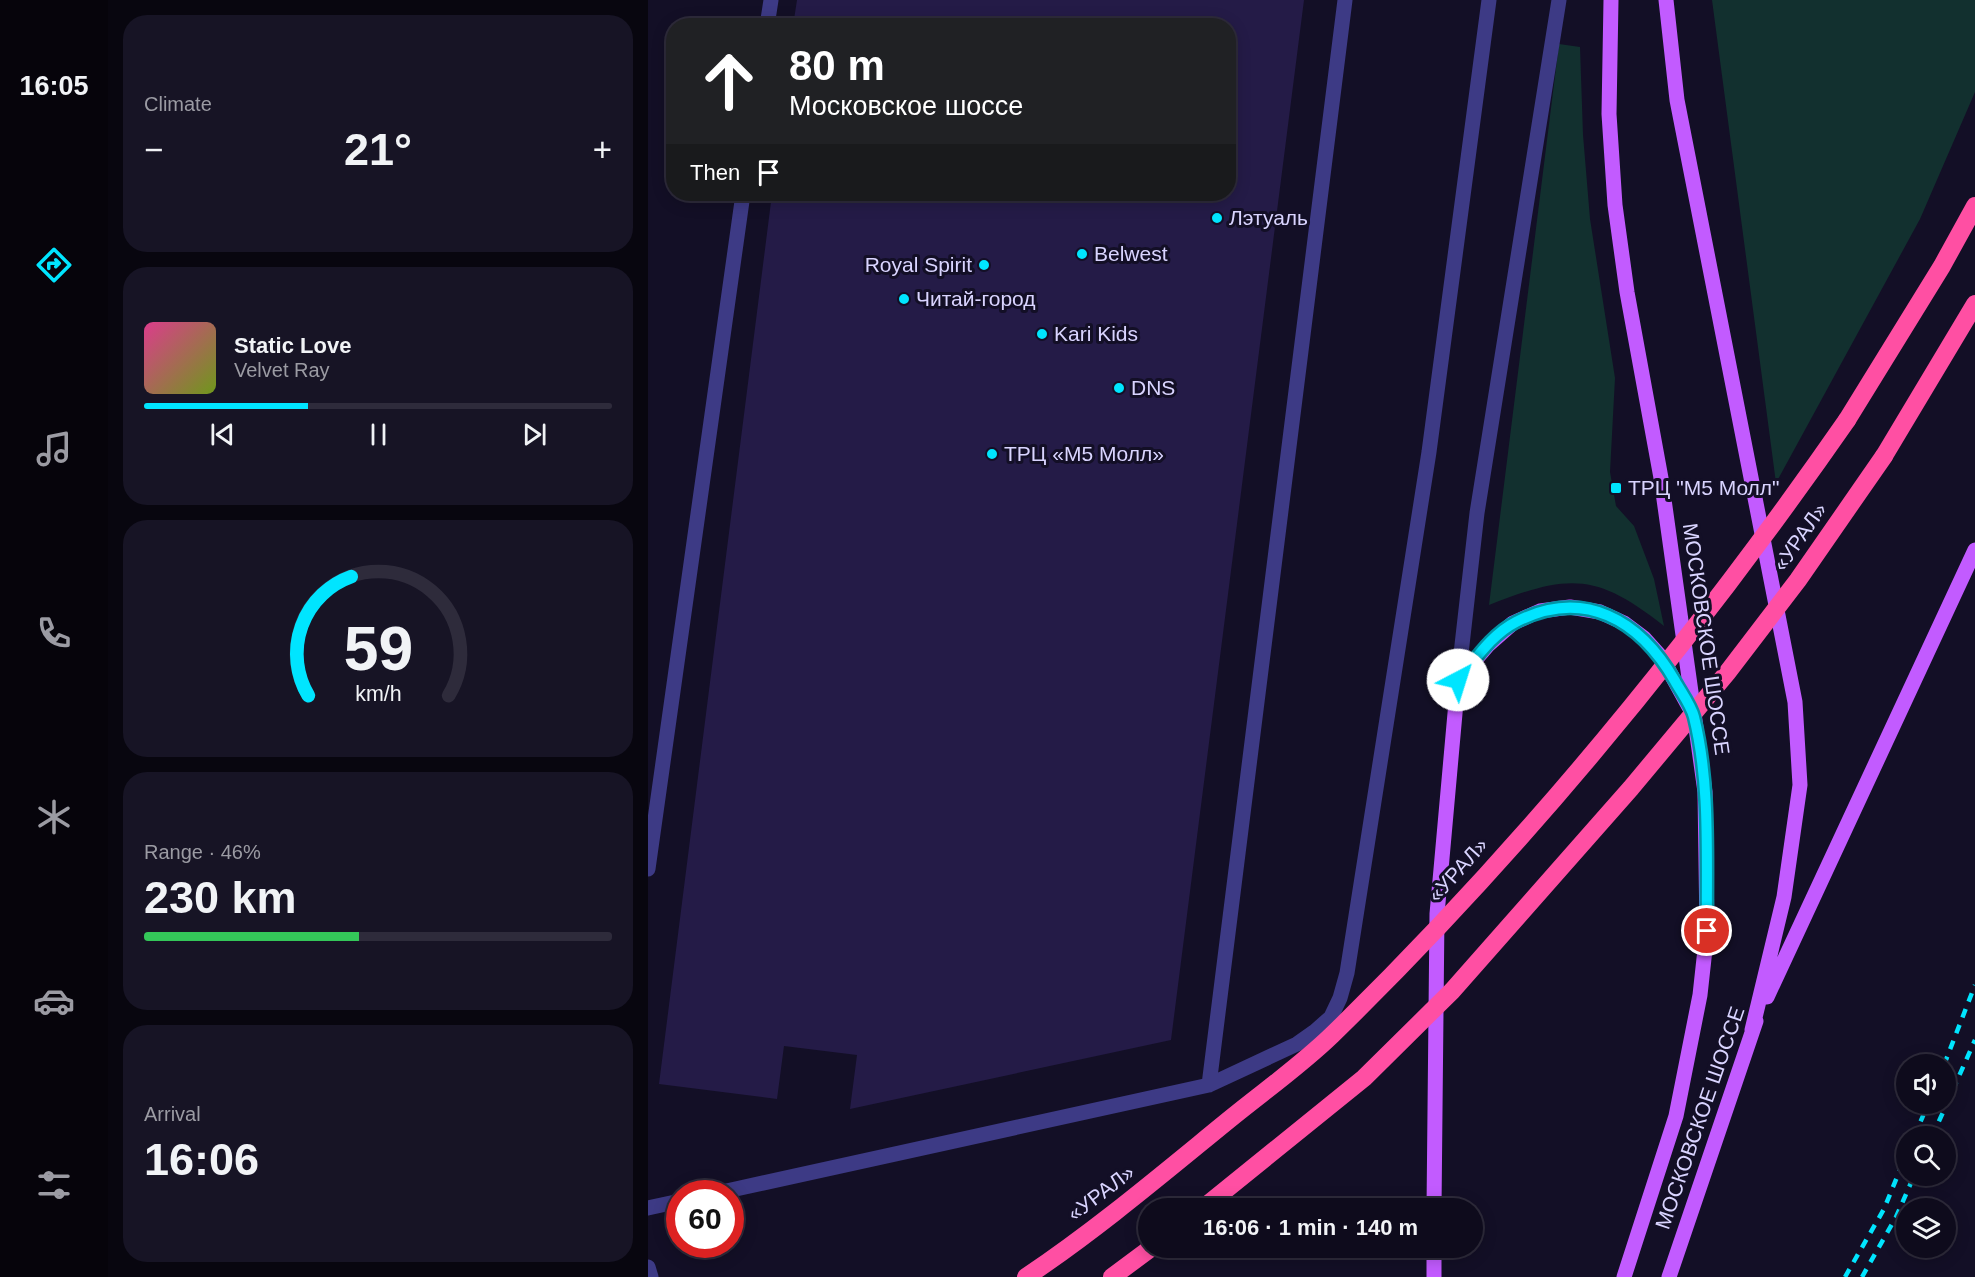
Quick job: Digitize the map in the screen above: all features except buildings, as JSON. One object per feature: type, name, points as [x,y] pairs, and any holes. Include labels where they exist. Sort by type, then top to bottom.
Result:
[{"type":"highway","name":"«УРАЛ»","points":[[1026,1277],[1148,1186],[1329,1038],[1421,944],[1598,749],[1764,539],[1847,420],[1942,266],[1975,206]]},
{"type":"highway","name":"«УРАЛ»","points":[[1216,1198],[1364,1078],[1452,991],[1631,788],[1727,673],[1798,580],[1884,456],[1975,304]]},
{"type":"highway","points":[[1112,1277],[1138,1258]]},
{"type":"main road","name":"МОСКОВСКОЕ ШОССЕ","points":[[1611,0],[1609,114],[1615,205],[1627,292],[1660,478],[1705,792],[1707,931],[1700,995],[1676,1116],[1624,1277]]},
{"type":"main road","points":[[1666,0],[1677,100],[1795,702],[1800,785],[1784,897],[1752,1030]]},
{"type":"main road","name":"МОСКОВСКОЕ ШОССЕ","points":[[1669,1277],[1752,1030],[1975,550]]},
{"type":"main road","points":[[1434,1198],[1437,914],[1458,680],[1488,645],[1513,623],[1540,611],[1570,607],[1600,612],[1624,623],[1644,638],[1662,658],[1694,715]]},
{"type":"main road","points":[[1434,1258],[1434,1277]]},
{"type":"street","points":[[768,18],[771,0]]},
{"type":"street","points":[[1209,1085],[1345,0]]},
{"type":"street","points":[[744,1187],[1209,1085],[1297,1044],[1331,1017],[1340,998],[1429,452],[1489,0]]},
{"type":"street","points":[[1458,680],[1477,513],[1559,0]]},
{"type":"street","points":[[648,869],[650,838],[742,201]]},
{"type":"street","points":[[648,1208],[666,1205]]},
{"type":"street","points":[[648,1267],[651,1277]]},
{"type":"green space","points":[[1712,0],[1975,0],[1975,92],[1920,219],[1776,483]]},
{"type":"green space","points":[[1559,44],[1580,47],[1583,135],[1590,219],[1615,378],[1610,472],[1616,506],[1634,526],[1654,579],[1664,626],[1619,596],[1600,587],[1581,584],[1561,584],[1540,588],[1489,605]]},
{"type":"railway","points":[[1948,1054],[1975,985]]},
{"type":"railway","points":[[1937,1126],[1975,1040]]},
{"type":"railway","points":[[1919,1126],[1924,1114]]},
{"type":"railway","points":[[1845,1277],[1884,1209],[1896,1180]]},
{"type":"railway","points":[[1862,1277],[1896,1217],[1910,1186]]},
{"type":"place","name":"Лэтуаль","points":[[1217,218]]},
{"type":"place","name":"Belwest","points":[[1082,254]]},
{"type":"place","name":"Royal Spirit","points":[[984,265]]},
{"type":"place","name":"Читай-город","points":[[904,299]]},
{"type":"place","name":"Kari Kids","points":[[1042,334]]},
{"type":"place","name":"DNS","points":[[1119,388]]},
{"type":"place","name":"ТРЦ «М5 Молл»","points":[[992,454]]},
{"type":"place","name":"ТРЦ \"М5 Молл\"","points":[[1616,488]]},
{"type":"route","points":[[1458,680],[1488,645],[1513,623],[1540,611],[1570,607],[1600,612],[1624,623],[1644,638],[1662,658],[1694,715],[1705,792],[1707,931]]}]
